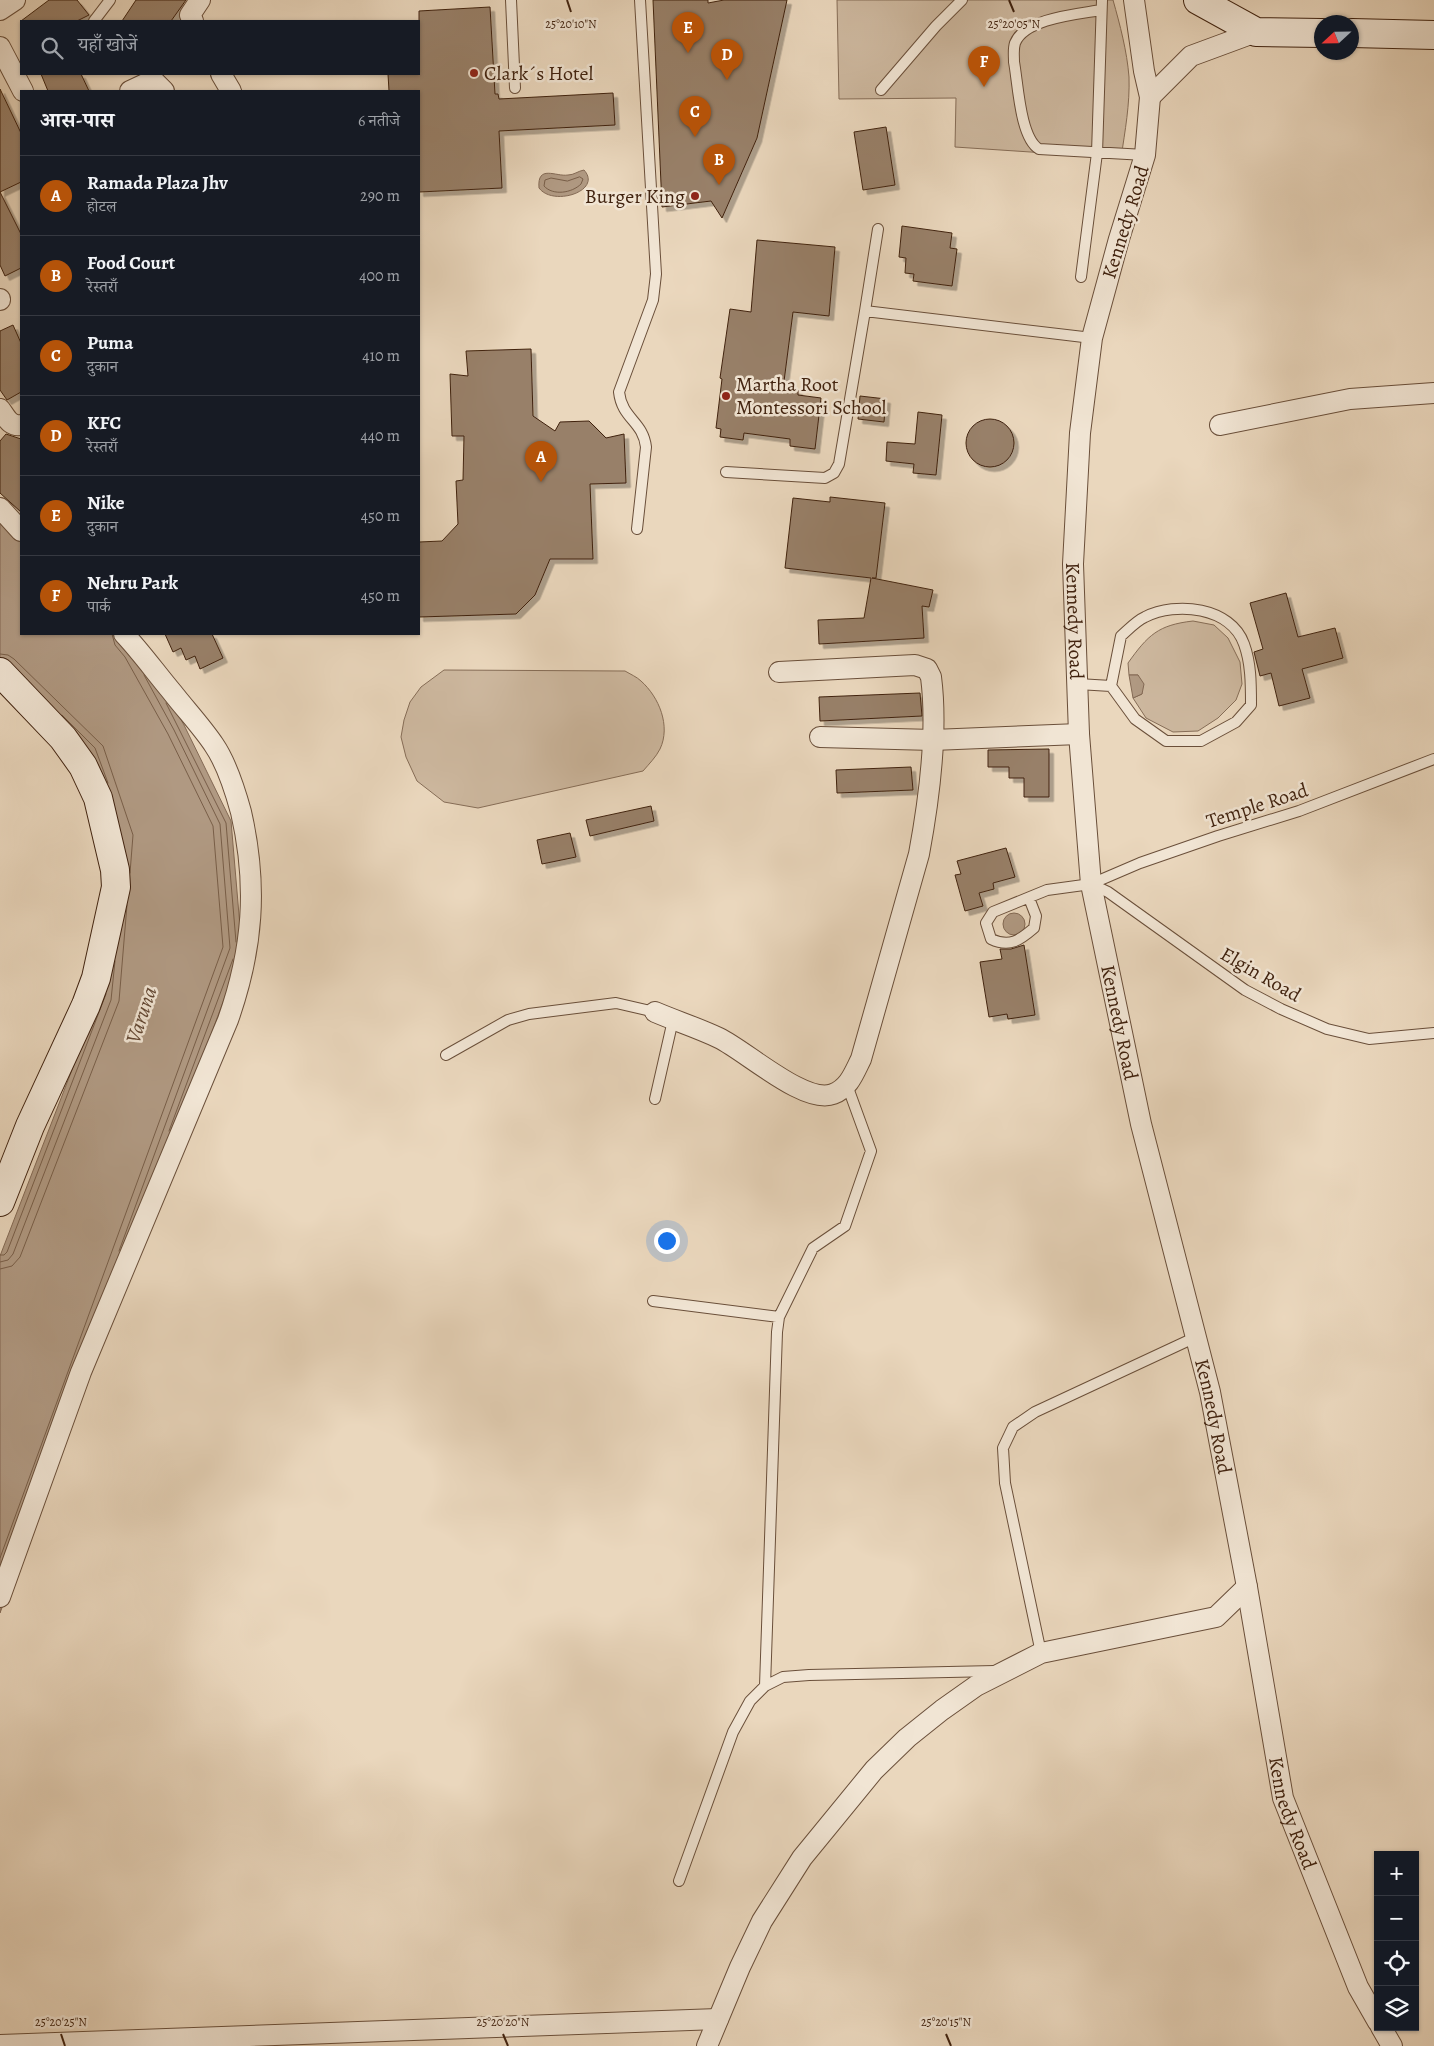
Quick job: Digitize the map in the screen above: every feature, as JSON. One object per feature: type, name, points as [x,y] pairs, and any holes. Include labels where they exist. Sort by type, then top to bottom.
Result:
[{"type":"street","points":[[0,10],[15,0]]},
{"type":"street","name":"Kennedy Road","points":[[1134,0],[1144,71],[1150,96],[1145,155],[1092,338],[1080,433],[1073,564],[1079,734],[1090,884],[1141,1124],[1210,1392],[1247,1587],[1283,1798],[1358,1987],[1374,2015]]},
{"type":"street","points":[[1198,0],[1256,32]]},
{"type":"street","points":[[1150,96],[1191,56],[1256,32],[1314,33]]},
{"type":"street","points":[[1359,34],[1434,35]]},
{"type":"street","points":[[0,47],[17,71],[22,90]]},
{"type":"street","points":[[222,75],[230,90]]},
{"type":"street","points":[[132,90],[147,83],[155,82],[163,90]]},
{"type":"street","points":[[1220,425],[1350,399],[1434,393]]},
{"type":"street","points":[[0,409],[11,423],[16,426],[20,425]]},
{"type":"street","points":[[0,508],[20,530]]},
{"type":"street","points":[[0,1597],[81,1372],[228,1020],[241,984],[250,926],[252,880],[248,841],[237,796],[227,770],[215,746],[125,635]]},
{"type":"street","points":[[664,1016],[720,1039],[795,1087],[814,1095],[833,1095],[848,1085],[861,1059],[919,854],[924,829],[933,740],[931,677],[927,669],[921,666],[779,672]]},
{"type":"street","points":[[0,672],[63,738],[83,766],[98,798],[115,870],[116,887],[96,978],[86,1005],[30,1126],[0,1202]]},
{"type":"street","points":[[820,737],[933,740],[1079,734]]},
{"type":"street","points":[[707,2046],[740,1967],[762,1921],[802,1858],[874,1770],[907,1738],[976,1686],[1041,1653],[1216,1617],[1247,1587]]},
{"type":"street","points":[[0,2045],[372,2038],[718,2019]]},
{"type":"street","points":[[1383,2031],[1392,2046]]},
{"type":"lane","points":[[95,20],[110,0]]},
{"type":"lane","points":[[511,0],[515,88]]},
{"type":"lane","points":[[637,529],[646,447],[645,437],[620,403],[619,392],[653,300],[656,274],[640,0]]},
{"type":"lane","points":[[881,90],[936,26],[962,0]]},
{"type":"lane","points":[[1081,277],[1097,153],[1102,5],[1039,23],[1024,32],[1016,40],[1013,51],[1025,128],[1034,146],[1045,150],[1097,153],[1145,155]]},
{"type":"lane","points":[[726,472],[808,478],[825,478],[834,473],[839,464],[878,229]]},
{"type":"lane","points":[[865,311],[1092,338]]},
{"type":"lane","points":[[1170,608],[1202,610],[1231,622],[1244,642],[1252,677],[1251,704],[1236,722],[1201,741],[1166,741],[1135,719],[1111,686],[1121,636],[1144,617],[1170,608]]},
{"type":"lane","points":[[1078,684],[1111,686]]},
{"type":"lane","name":"Temple Road","points":[[1029,898],[1048,890],[1090,884],[1140,863],[1299,811],[1434,759]]},
{"type":"lane","name":"Elgin Road","points":[[1090,884],[1108,892],[1245,990],[1281,1009],[1327,1028],[1369,1039],[1434,1033]]},
{"type":"lane","points":[[1029,898],[1036,916],[1034,928],[1020,941],[1001,944],[991,939],[986,923],[993,912],[1029,898]]},
{"type":"lane","points":[[446,1055],[508,1020],[529,1014],[616,1003],[664,1016],[655,1099]]},
{"type":"lane","points":[[765,1686],[779,1317],[813,1248],[845,1226],[870,1151],[848,1085]]},
{"type":"lane","points":[[653,1301],[779,1317]]},
{"type":"lane","points":[[1041,1653],[1005,1483],[1003,1448],[1013,1427],[1035,1412],[1196,1337]]},
{"type":"lane","points":[[679,1881],[733,1732],[750,1701],[765,1686],[783,1677],[809,1675],[1006,1671]]},
{"type":"shaded area","points":[[837,0],[1113,0],[1121,28],[1129,77],[1128,107],[1121,158],[955,147],[956,98],[839,99]]},
{"type":"shaded area","points":[[1193,621],[1214,625],[1228,638],[1240,662],[1242,684],[1236,700],[1218,718],[1198,731],[1173,732],[1146,718],[1133,698],[1142,694],[1138,675],[1129,675],[1128,663],[1148,638],[1155,633],[1171,625]]},
{"type":"shaded area","points":[[444,670],[625,671],[641,681],[658,703],[664,722],[663,740],[660,749],[643,771],[478,808],[444,802],[417,781],[406,757],[401,737],[410,702],[421,687]]},
{"type":"water","points":[[584,170],[588,178],[587,184],[582,190],[574,194],[555,196],[546,194],[539,188],[539,181],[544,174],[570,175]]},
{"type":"water","name":"Varuna","points":[[0,504],[20,524],[20,635],[130,635],[140,645],[184,725],[231,821],[242,950],[0,1613],[0,1256],[101,995],[114,838],[86,754],[0,671]]},
{"type":"water","points":[[1129,675],[1138,675],[1144,684],[1142,694],[1133,698]]},
{"type":"water","points":[[1010,913],[1018,913],[1025,920],[1025,928],[1018,935],[1010,935],[1003,928],[1003,920]]},
{"type":"building","points":[[49,0],[77,0],[89,15],[79,20],[22,20]]},
{"type":"building","points":[[136,0],[186,0],[172,20],[123,20]]},
{"type":"building","points":[[653,0],[708,0],[708,3],[724,0],[787,0],[757,138],[722,218],[711,201],[662,207]]},
{"type":"building","points":[[490,7],[495,94],[498,94],[499,99],[613,93],[615,125],[499,131],[502,188],[420,192],[420,90],[389,90],[388,75],[420,75],[419,11]]},
{"type":"building","points":[[41,75],[81,75],[89,90],[48,90]]},
{"type":"building","points":[[0,89],[20,131],[20,182],[0,192]]},
{"type":"building","points":[[886,127],[895,185],[863,190],[854,132]]},
{"type":"building","points":[[0,192],[20,232],[20,268],[5,276],[0,265]]},
{"type":"building","points":[[902,226],[952,233],[950,248],[957,249],[952,286],[913,281],[914,274],[905,273],[906,258],[899,257]]},
{"type":"building","points":[[757,240],[835,247],[829,316],[793,312],[783,389],[798,390],[798,395],[821,398],[815,449],[790,446],[790,439],[744,433],[743,440],[720,437],[721,429],[716,428],[722,379],[720,378],[730,309],[751,312]]},
{"type":"building","points":[[13,325],[20,341],[20,393],[7,400],[0,390],[0,331]]},
{"type":"building","points":[[531,349],[533,416],[555,431],[560,422],[589,421],[606,438],[624,434],[626,483],[590,484],[593,559],[550,559],[535,595],[516,614],[420,617],[420,542],[442,541],[458,524],[456,481],[463,480],[464,436],[452,436],[450,374],[468,376],[466,351]]},
{"type":"building","points":[[860,396],[886,399],[884,422],[858,419]]},
{"type":"building","points":[[918,412],[942,415],[936,475],[913,473],[914,464],[886,461],[887,442],[915,444]]},
{"type":"building","points":[[990,419],[999,421],[1007,426],[1012,434],[1014,443],[1012,452],[1007,460],[999,465],[990,467],[981,465],[973,460],[968,452],[966,443],[968,434],[973,426],[981,421]]},
{"type":"building","points":[[6,434],[20,439],[20,511],[0,493],[0,441]]},
{"type":"building","points":[[830,497],[885,503],[876,578],[872,578],[933,590],[929,607],[922,606],[924,638],[819,644],[818,620],[864,618],[871,578],[785,568],[793,498],[830,502]]},
{"type":"building","points":[[1286,593],[1298,637],[1335,628],[1343,658],[1302,669],[1310,698],[1279,706],[1271,673],[1260,676],[1254,652],[1263,649],[1250,603]]},
{"type":"building","points":[[165,635],[212,635],[223,658],[200,669],[195,656],[186,660],[181,648],[173,652]]},
{"type":"building","points":[[920,693],[922,716],[820,721],[819,697]]},
{"type":"building","points":[[1049,749],[1049,797],[1024,797],[1024,778],[1009,778],[1009,767],[988,767],[988,750]]},
{"type":"building","points":[[911,767],[913,790],[837,793],[836,770]]},
{"type":"building","points":[[651,806],[654,821],[590,836],[586,820]]},
{"type":"building","points":[[570,833],[576,857],[542,864],[537,840]]},
{"type":"building","points":[[1006,848],[1015,877],[993,883],[994,889],[979,893],[983,906],[965,911],[955,875],[961,874],[957,861]]},
{"type":"building","points":[[1024,945],[1035,1015],[1008,1019],[1007,1014],[989,1017],[980,962],[1002,959],[1000,949],[1011,949]]},
{"type":"place","name":"Nike","points":[[688,53]]},
{"type":"place","name":"Clark´s Hotel","points":[[474,73]]},
{"type":"place","name":"KFC","points":[[727,80]]},
{"type":"place","name":"Nehru Park","points":[[984,87]]},
{"type":"place","name":"Puma","points":[[695,137]]},
{"type":"place","name":"Food Court","points":[[719,185]]},
{"type":"place","name":"Burger King","points":[[695,196]]},
{"type":"place","name":"Martha Root Montessori School","points":[[726,396]]},
{"type":"place","name":"Ramada Plaza Jhv","points":[[541,482]]}]
